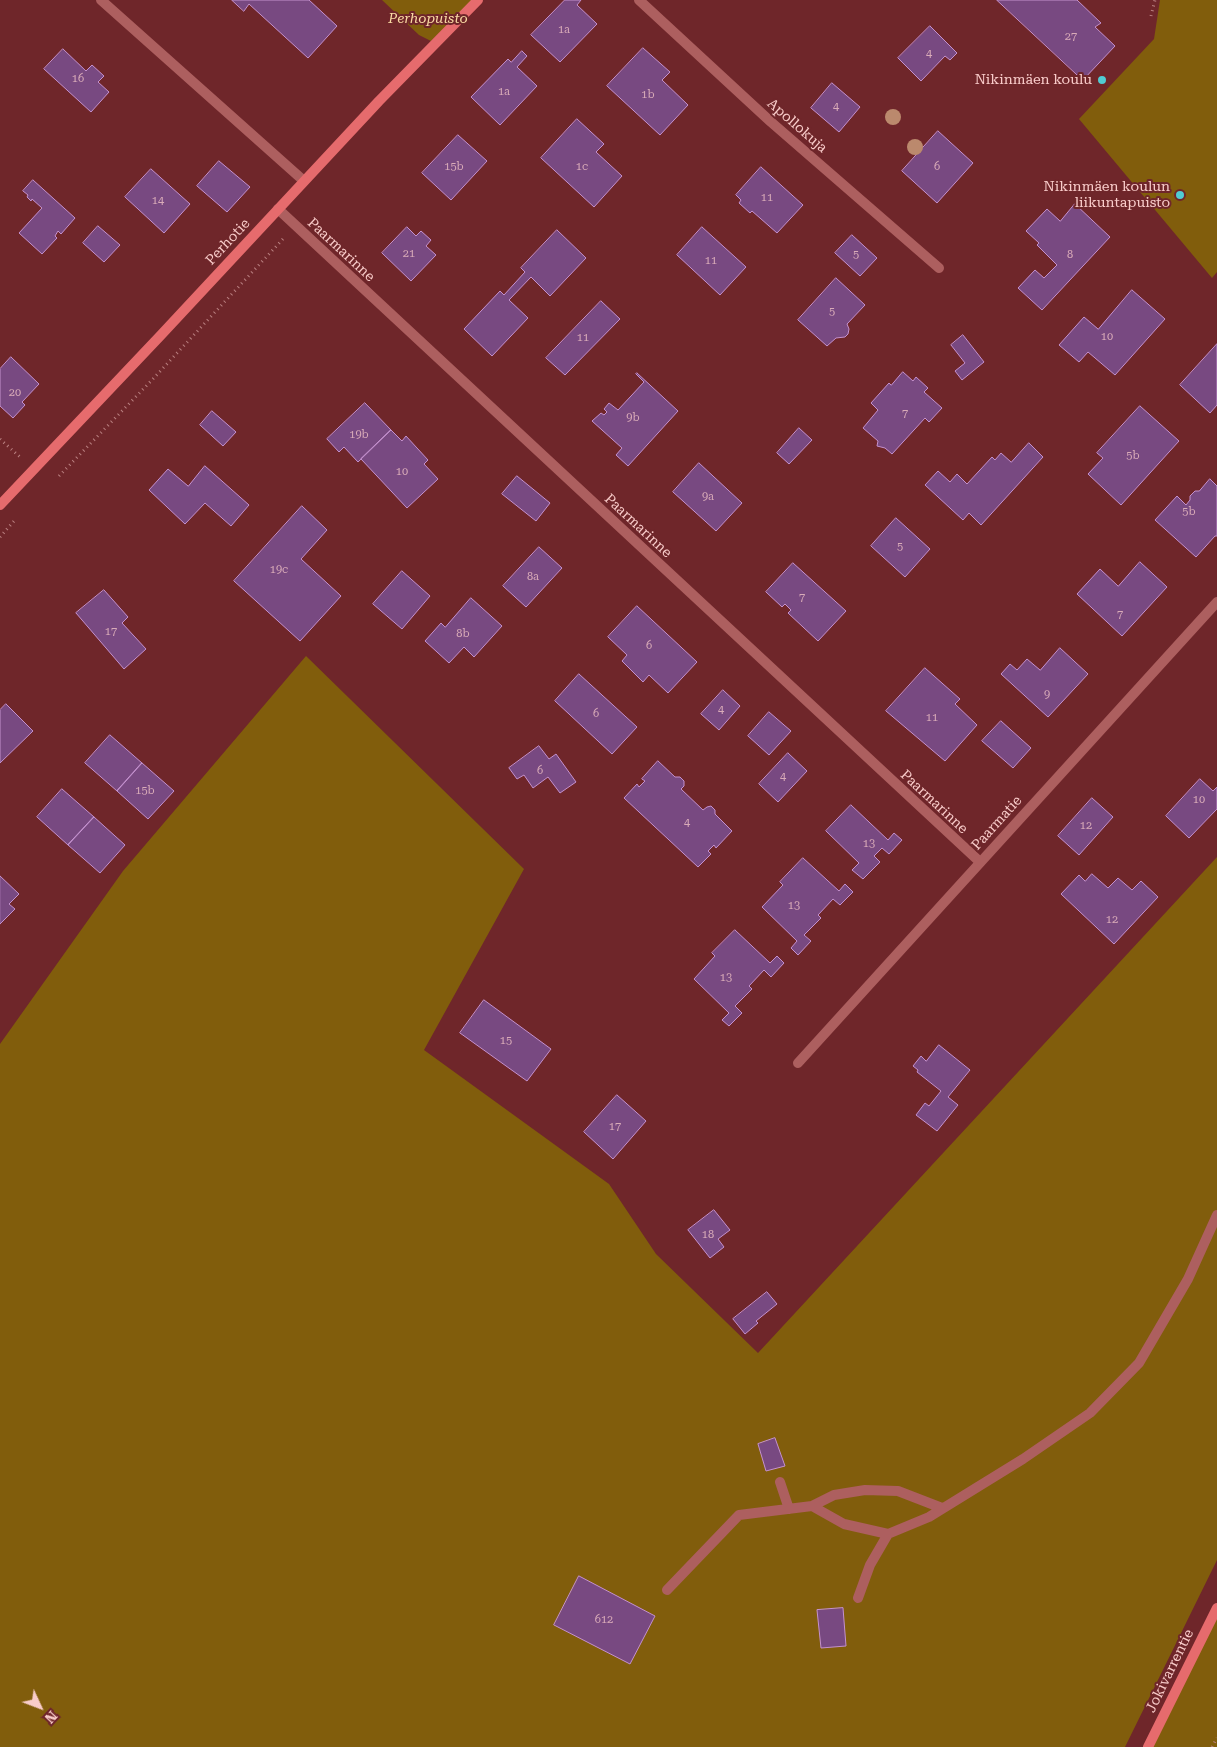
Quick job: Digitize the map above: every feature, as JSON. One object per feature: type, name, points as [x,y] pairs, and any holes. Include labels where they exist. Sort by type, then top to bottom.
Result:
[{"type":"street","points":[[101,0],[304,180]]},
{"type":"street","name":"Perhotie","points":[[0,505],[385,94],[478,0]]},
{"type":"street","name":"Apollokuja","points":[[639,0],[771,122],[939,268]]},
{"type":"street","name":"Paarmarinne","points":[[278,209],[980,862]]},
{"type":"street","name":"Paarmatie","points":[[798,1062],[1217,602]]},
{"type":"street","points":[[812,1506],[844,1524],[888,1534],[929,1517],[1023,1459],[1090,1413],[1139,1363],[1188,1279],[1217,1215]]},
{"type":"street","points":[[780,1482],[789,1510]]},
{"type":"street","points":[[667,1590],[739,1515],[812,1506],[834,1495],[865,1490],[898,1491],[942,1508]]},
{"type":"street","points":[[858,1598],[870,1565],[888,1534]]},
{"type":"street","name":"Jokivarrentie","points":[[1148,1747],[1217,1608]]},
{"type":"path","points":[[1151,16],[1154,0]]},
{"type":"path","points":[[57,477],[166,366],[271,254],[295,225]]},
{"type":"path","points":[[0,440],[21,457]]},
{"type":"path","points":[[0,536],[18,517]]},
{"type":"path","points":[[1212,1747],[1217,1738]]},
{"type":"green space","name":"Perhopuisto","points":[[382,0],[473,0],[431,41],[419,35]]},
{"type":"green space","name":"Nikinmäen koulun liikuntapuisto","points":[[1160,0],[1217,0],[1217,272],[1212,278],[1079,119],[1154,39]]},
{"type":"green space","points":[[306,656],[524,869],[424,1050],[609,1184],[656,1254],[758,1353],[1217,857],[1217,1560],[1125,1747],[0,1747],[0,1044],[123,871]]},
{"type":"green space","points":[[1217,1608],[1217,1747],[1148,1747]]},
{"type":"building","points":[[232,0],[309,0],[337,26],[308,58],[249,4],[244,11]]},
{"type":"building","points":[[565,0],[581,0],[577,5],[597,24],[560,62],[531,35]]},
{"type":"building","points":[[997,0],[1077,0],[1101,23],[1095,27],[1115,46],[1083,80]]},
{"type":"building","points":[[930,26],[957,53],[950,60],[945,56],[921,81],[898,58]]},
{"type":"building","points":[[643,48],[670,72],[662,80],[688,105],[660,135],[607,86]]},
{"type":"building","points":[[63,49],[86,71],[92,65],[104,76],[98,82],[109,92],[91,112],[44,69]]},
{"type":"building","points":[[522,51],[527,56],[517,67],[537,86],[500,125],[471,97],[508,59],[511,62]]},
{"type":"building","points":[[832,83],[860,107],[839,132],[811,108]]},
{"type":"building","points":[[577,119],[604,144],[596,152],[622,176],[594,207],[541,158]]},
{"type":"building","points":[[938,131],[973,163],[937,203],[902,171]]},
{"type":"building","points":[[458,135],[487,161],[451,200],[422,173]]},
{"type":"building","points":[[219,161],[250,187],[227,212],[197,186]]},
{"type":"building","points":[[761,167],[803,205],[777,233],[752,211],[750,213],[739,203],[741,200],[736,195]]},
{"type":"building","points":[[151,169],[190,204],[164,233],[125,197]]},
{"type":"building","points":[[33,180],[75,218],[61,234],[58,231],[55,236],[57,238],[42,254],[19,233],[42,208],[32,199],[31,201],[23,191]]},
{"type":"building","points":[[1075,204],[1110,237],[1042,310],[1018,288],[1035,270],[1044,278],[1057,265],[1037,245],[1039,243],[1026,231],[1047,209],[1060,221]]},
{"type":"building","points":[[98,226],[120,245],[104,262],[83,243]]},
{"type":"building","points":[[407,227],[416,236],[421,231],[431,240],[426,246],[436,255],[411,281],[382,253]]},
{"type":"building","points":[[702,227],[746,267],[720,295],[677,255]]},
{"type":"building","points":[[557,230],[586,258],[550,296],[531,277],[509,300],[528,318],[492,356],[464,329],[500,291],[504,295],[525,272],[521,268]]},
{"type":"building","points":[[852,235],[877,258],[860,276],[835,253]]},
{"type":"building","points":[[836,278],[865,305],[847,324],[848,334],[845,337],[836,338],[827,346],[798,320]]},
{"type":"building","points":[[1132,290],[1165,319],[1115,375],[1088,352],[1079,362],[1059,345],[1084,317],[1098,329]]},
{"type":"building","points":[[601,301],[620,319],[565,375],[546,358]]},
{"type":"building","points":[[963,335],[984,362],[962,380],[955,371],[965,363],[951,345]]},
{"type":"building","points":[[1217,344],[1217,405],[1210,413],[1180,385]]},
{"type":"building","points":[[11,357],[39,384],[22,402],[25,405],[13,418],[0,406],[0,369]]},
{"type":"building","points":[[903,372],[913,381],[916,377],[928,388],[924,392],[942,408],[929,422],[925,418],[892,454],[885,448],[877,446],[878,441],[863,428],[878,410],[871,403],[889,383],[891,385]]},
{"type":"building","points":[[637,373],[678,411],[628,466],[616,455],[622,448],[592,421],[601,413],[604,415],[607,412],[604,409],[609,403],[618,410],[644,382]]},
{"type":"building","points":[[365,403],[391,430],[358,462],[344,447],[339,452],[327,439]]},
{"type":"building","points":[[1140,406],[1179,441],[1121,505],[1088,474],[1103,458],[1097,453]]},
{"type":"building","points":[[212,411],[236,432],[223,446],[200,425]]},
{"type":"building","points":[[799,428],[812,440],[789,464],[777,453]]},
{"type":"building","points":[[391,430],[402,441],[406,436],[428,460],[424,464],[438,479],[407,508],[361,459]]},
{"type":"building","points":[[1029,443],[1043,457],[981,525],[969,513],[963,520],[925,485],[938,471],[950,482],[957,474],[967,484],[992,457],[995,460],[1001,453],[1011,462]]},
{"type":"building","points":[[699,463],[742,503],[716,531],[673,492]]},
{"type":"building","points":[[205,466],[249,505],[231,526],[205,503],[185,524],[149,490],[168,469],[188,486]]},
{"type":"building","points":[[517,476],[550,503],[536,521],[502,494]]},
{"type":"building","points":[[1210,479],[1217,486],[1217,536],[1196,557],[1155,520],[1177,496],[1186,505],[1190,500],[1190,496],[1195,491],[1199,491]]},
{"type":"building","points":[[302,506],[327,530],[301,559],[341,596],[300,641],[234,581]]},
{"type":"building","points":[[896,518],[930,549],[905,577],[871,546]]},
{"type":"building","points":[[539,547],[562,568],[526,607],[503,586]]},
{"type":"building","points":[[1140,562],[1167,587],[1122,636],[1077,594],[1100,569],[1118,586]]},
{"type":"building","points":[[793,563],[846,611],[818,641],[788,613],[791,610],[785,604],[782,607],[766,592]]},
{"type":"building","points":[[402,571],[430,596],[402,629],[373,604]]},
{"type":"building","points":[[104,590],[128,617],[122,623],[146,649],[124,669],[76,613]]},
{"type":"building","points":[[471,598],[502,626],[474,657],[464,647],[449,663],[425,641],[441,623],[445,627]]},
{"type":"building","points":[[637,606],[697,662],[668,693],[649,675],[643,682],[622,661],[627,655],[608,637]]},
{"type":"building","points":[[1060,648],[1088,674],[1048,717],[1001,674],[1010,664],[1017,670],[1027,659],[1040,670]]},
{"type":"building","points":[[925,668],[960,699],[955,704],[977,725],[945,761],[886,711]]},
{"type":"building","points":[[579,674],[637,727],[612,754],[555,701]]},
{"type":"building","points":[[723,690],[740,706],[719,730],[701,714]]},
{"type":"building","points":[[6,704],[33,731],[0,763],[0,710]]},
{"type":"building","points":[[769,712],[791,731],[769,755],[748,736]]},
{"type":"building","points":[[1001,721],[1031,748],[1013,768],[982,741]]},
{"type":"building","points":[[110,735],[142,763],[117,791],[85,763]]},
{"type":"building","points":[[539,746],[549,759],[556,754],[576,782],[560,793],[548,777],[533,788],[524,775],[517,779],[509,768]]},
{"type":"building","points":[[788,753],[807,771],[778,802],[759,784]]},
{"type":"building","points":[[658,761],[675,777],[680,777],[684,781],[684,786],[681,789],[703,810],[711,806],[715,810],[715,814],[732,831],[716,848],[714,845],[708,851],[711,854],[698,867],[624,798],[637,784],[639,787],[645,781],[642,779]]},
{"type":"building","points":[[142,763],[174,791],[148,819],[117,791]]},
{"type":"building","points":[[1200,779],[1213,791],[1217,787],[1217,809],[1189,838],[1166,816]]},
{"type":"building","points":[[62,789],[94,817],[68,845],[37,817]]},
{"type":"building","points":[[1092,798],[1113,817],[1079,855],[1058,836]]},
{"type":"building","points":[[851,805],[888,840],[894,833],[902,840],[889,854],[882,848],[874,856],[880,862],[863,879],[852,870],[859,863],[826,831]]},
{"type":"building","points":[[94,817],[125,845],[100,873],[68,845]]},
{"type":"building","points":[[803,858],[839,891],[845,884],[853,892],[840,905],[833,899],[818,915],[821,918],[804,935],[811,941],[798,955],[791,948],[797,941],[762,907],[783,885],[780,882]]},
{"type":"building","points":[[1092,874],[1108,888],[1118,878],[1132,890],[1141,881],[1158,897],[1114,944],[1061,894],[1079,875],[1085,881]]},
{"type":"building","points":[[0,876],[19,894],[9,904],[15,909],[0,924]]},
{"type":"building","points":[[735,930],[770,963],[777,956],[784,963],[771,977],[764,970],[749,986],[752,989],[735,1006],[742,1013],[729,1026],[722,1020],[729,1013],[694,979],[715,956],[712,953]]},
{"type":"building","points":[[484,1000],[551,1049],[527,1081],[460,1033]]},
{"type":"building","points":[[939,1045],[970,1070],[948,1097],[958,1105],[937,1131],[916,1115],[925,1103],[929,1106],[941,1091],[917,1072],[918,1070],[913,1066],[921,1056],[926,1061]]},
{"type":"building","points":[[617,1095],[646,1121],[613,1159],[584,1132]]},
{"type":"building","points":[[714,1210],[730,1230],[718,1239],[724,1247],[710,1258],[688,1230]]},
{"type":"building","points":[[767,1292],[777,1304],[756,1321],[758,1323],[745,1334],[733,1319]]},
{"type":"building","points":[[775,1438],[785,1466],[766,1471],[758,1444]]},
{"type":"building","points":[[579,1576],[655,1616],[630,1664],[554,1625]]},
{"type":"building","points":[[843,1608],[846,1646],[821,1648],[817,1610]]},
{"type":"place","name":"Nikinmäen koulu","points":[[1102,80]]},
{"type":"place","name":"Nikinmäen koulun liikuntapuisto","points":[[1180,195]]}]
